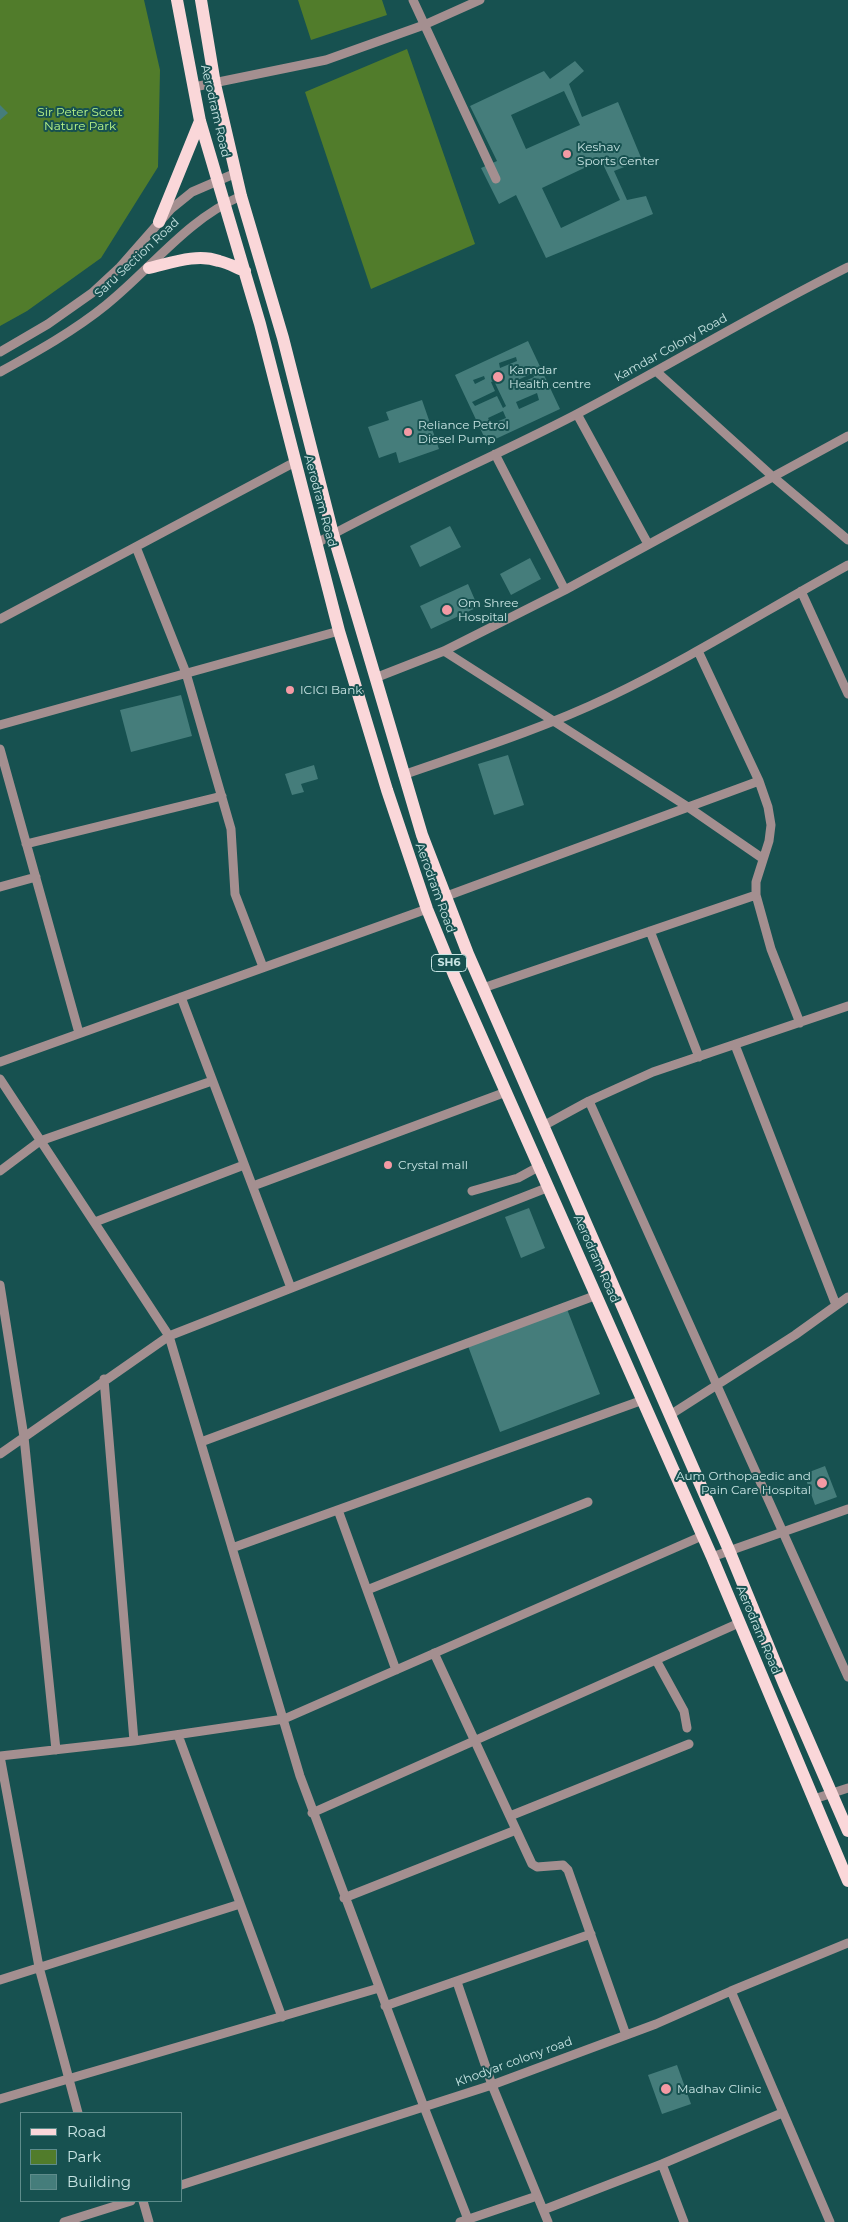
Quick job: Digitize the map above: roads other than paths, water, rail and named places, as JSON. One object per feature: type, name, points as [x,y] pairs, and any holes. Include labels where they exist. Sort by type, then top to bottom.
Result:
[{"type":"main road","name":"Aerodram Road","points":[[177,0],[200,121],[245,271],[339,631],[387,790],[427,909],[712,1557],[848,1882]]},
{"type":"main road","name":"Aerodram Road","points":[[201,0],[215,84],[241,196],[268,283],[333,534],[422,835],[444,897],[729,1550],[787,1692],[848,1831]]},
{"type":"main road","points":[[158,222],[200,121]]},
{"type":"main road","points":[[149,268],[191,259],[208,258],[219,260],[245,271]]},
{"type":"street","points":[[413,0],[496,179]]},
{"type":"street","points":[[194,87],[326,60],[424,25],[480,0]]},
{"type":"street","name":"Saru Section Road","points":[[0,352],[48,324],[92,293],[120,267],[158,222],[192,192],[236,173]]},
{"type":"street","name":"Saru Section Road","points":[[0,372],[75,328],[106,306],[149,268],[178,237],[198,220],[241,196]]},
{"type":"street","name":"Kamdar Colony Road","points":[[317,543],[657,372],[757,313],[848,267]]},
{"type":"street","points":[[657,372],[772,476],[848,540]]},
{"type":"street","points":[[576,414],[648,544]]},
{"type":"street","points":[[375,678],[444,651],[565,590],[848,436]]},
{"type":"street","points":[[495,454],[565,590]]},
{"type":"street","points":[[0,619],[295,462]]},
{"type":"street","points":[[136,547],[186,673],[231,829],[236,894],[263,967]]},
{"type":"street","points":[[403,775],[553,722],[609,697],[698,651],[848,565]]},
{"type":"street","points":[[801,591],[848,694]]},
{"type":"street","points":[[0,725],[339,631]]},
{"type":"street","points":[[444,651],[688,807],[762,858]]},
{"type":"street","points":[[698,651],[758,781],[768,807],[771,825],[769,841],[762,858],[756,882],[756,895],[771,949],[800,1023]]},
{"type":"street","points":[[0,750],[79,1033]]},
{"type":"street","points":[[444,897],[758,781]]},
{"type":"street","points":[[26,844],[222,796]]},
{"type":"street","points":[[0,887],[36,877]]},
{"type":"street","points":[[483,988],[756,895]]},
{"type":"street","points":[[0,1062],[427,909]]},
{"type":"street","points":[[650,931],[699,1057]]},
{"type":"street","points":[[181,997],[291,1288]]},
{"type":"street","points":[[543,1126],[589,1101],[653,1072],[848,1006]]},
{"type":"street","points":[[734,1045],[836,1305]]},
{"type":"street","points":[[0,1080],[169,1336],[312,1813],[466,2221],[537,2196]]},
{"type":"street","points":[[0,1171],[40,1141],[212,1081]]},
{"type":"street","points":[[253,1186],[506,1092]]},
{"type":"street","points":[[589,1101],[848,1677]]},
{"type":"street","points":[[95,1222],[244,1165]]},
{"type":"street","points":[[472,1191],[518,1178],[540,1166]]},
{"type":"street","points":[[0,1454],[104,1379],[169,1336],[549,1186]]},
{"type":"street","points":[[0,1285],[24,1437],[56,1750]]},
{"type":"street","points":[[201,1442],[597,1295]]},
{"type":"street","points":[[670,1415],[795,1335],[848,1297]]},
{"type":"street","points":[[104,1379],[134,1740]]},
{"type":"street","points":[[232,1548],[643,1400]]},
{"type":"street","points":[[367,1590],[588,1502]]},
{"type":"street","points":[[712,1557],[848,1509]]},
{"type":"street","points":[[338,1510],[396,1670]]},
{"type":"street","points":[[78,2112],[39,1967],[0,1756],[178,1735],[284,1719],[702,1536]]},
{"type":"street","points":[[312,1813],[738,1623]]},
{"type":"street","points":[[434,1653],[532,1864],[537,1868],[563,1864],[568,1870],[626,2035]]},
{"type":"street","points":[[656,1660],[684,1711],[687,1728]]},
{"type":"street","points":[[178,1735],[282,2017]]},
{"type":"street","points":[[510,1816],[689,1744]]},
{"type":"street","points":[[814,1799],[848,1788]]},
{"type":"street","points":[[344,1898],[516,1830]]},
{"type":"street","points":[[0,1980],[240,1904]]},
{"type":"street","points":[[385,2006],[591,1934]]},
{"type":"street","name":"Khodyar colony road","points":[[182,2185],[492,2085],[626,2035],[848,1943]]},
{"type":"street","points":[[457,1982],[492,2085],[548,2222]]},
{"type":"street","points":[[0,2099],[379,1988]]},
{"type":"street","points":[[731,1991],[830,2222]]},
{"type":"street","points":[[543,2210],[662,2164],[782,2113]]},
{"type":"street","points":[[662,2164],[684,2222]]},
{"type":"street","points":[[64,2222],[102,2205],[124,2202]]},
{"type":"street","points":[[143,2202],[149,2222]]},
{"type":"place","name":"Keshav Sports Center","points":[[567,154]]},
{"type":"place","name":"Kamdar Health centre","points":[[498,377]]},
{"type":"place","name":"Reliance Petrol Diesel Pump","points":[[408,432]]},
{"type":"place","name":"Om Shree Hospital","points":[[447,610]]},
{"type":"place","name":"ICICI Bank","points":[[290,690]]},
{"type":"place","name":"Crystal mall","points":[[388,1165]]},
{"type":"place","name":"Aum Orthopaedic and Pain Care Hospital","points":[[822,1483]]},
{"type":"place","name":"Madhav Clinic","points":[[666,2089]]},
{"type":"park label","name":"Sir Peter Scott Nature Park","points":[[80,119]]}]
